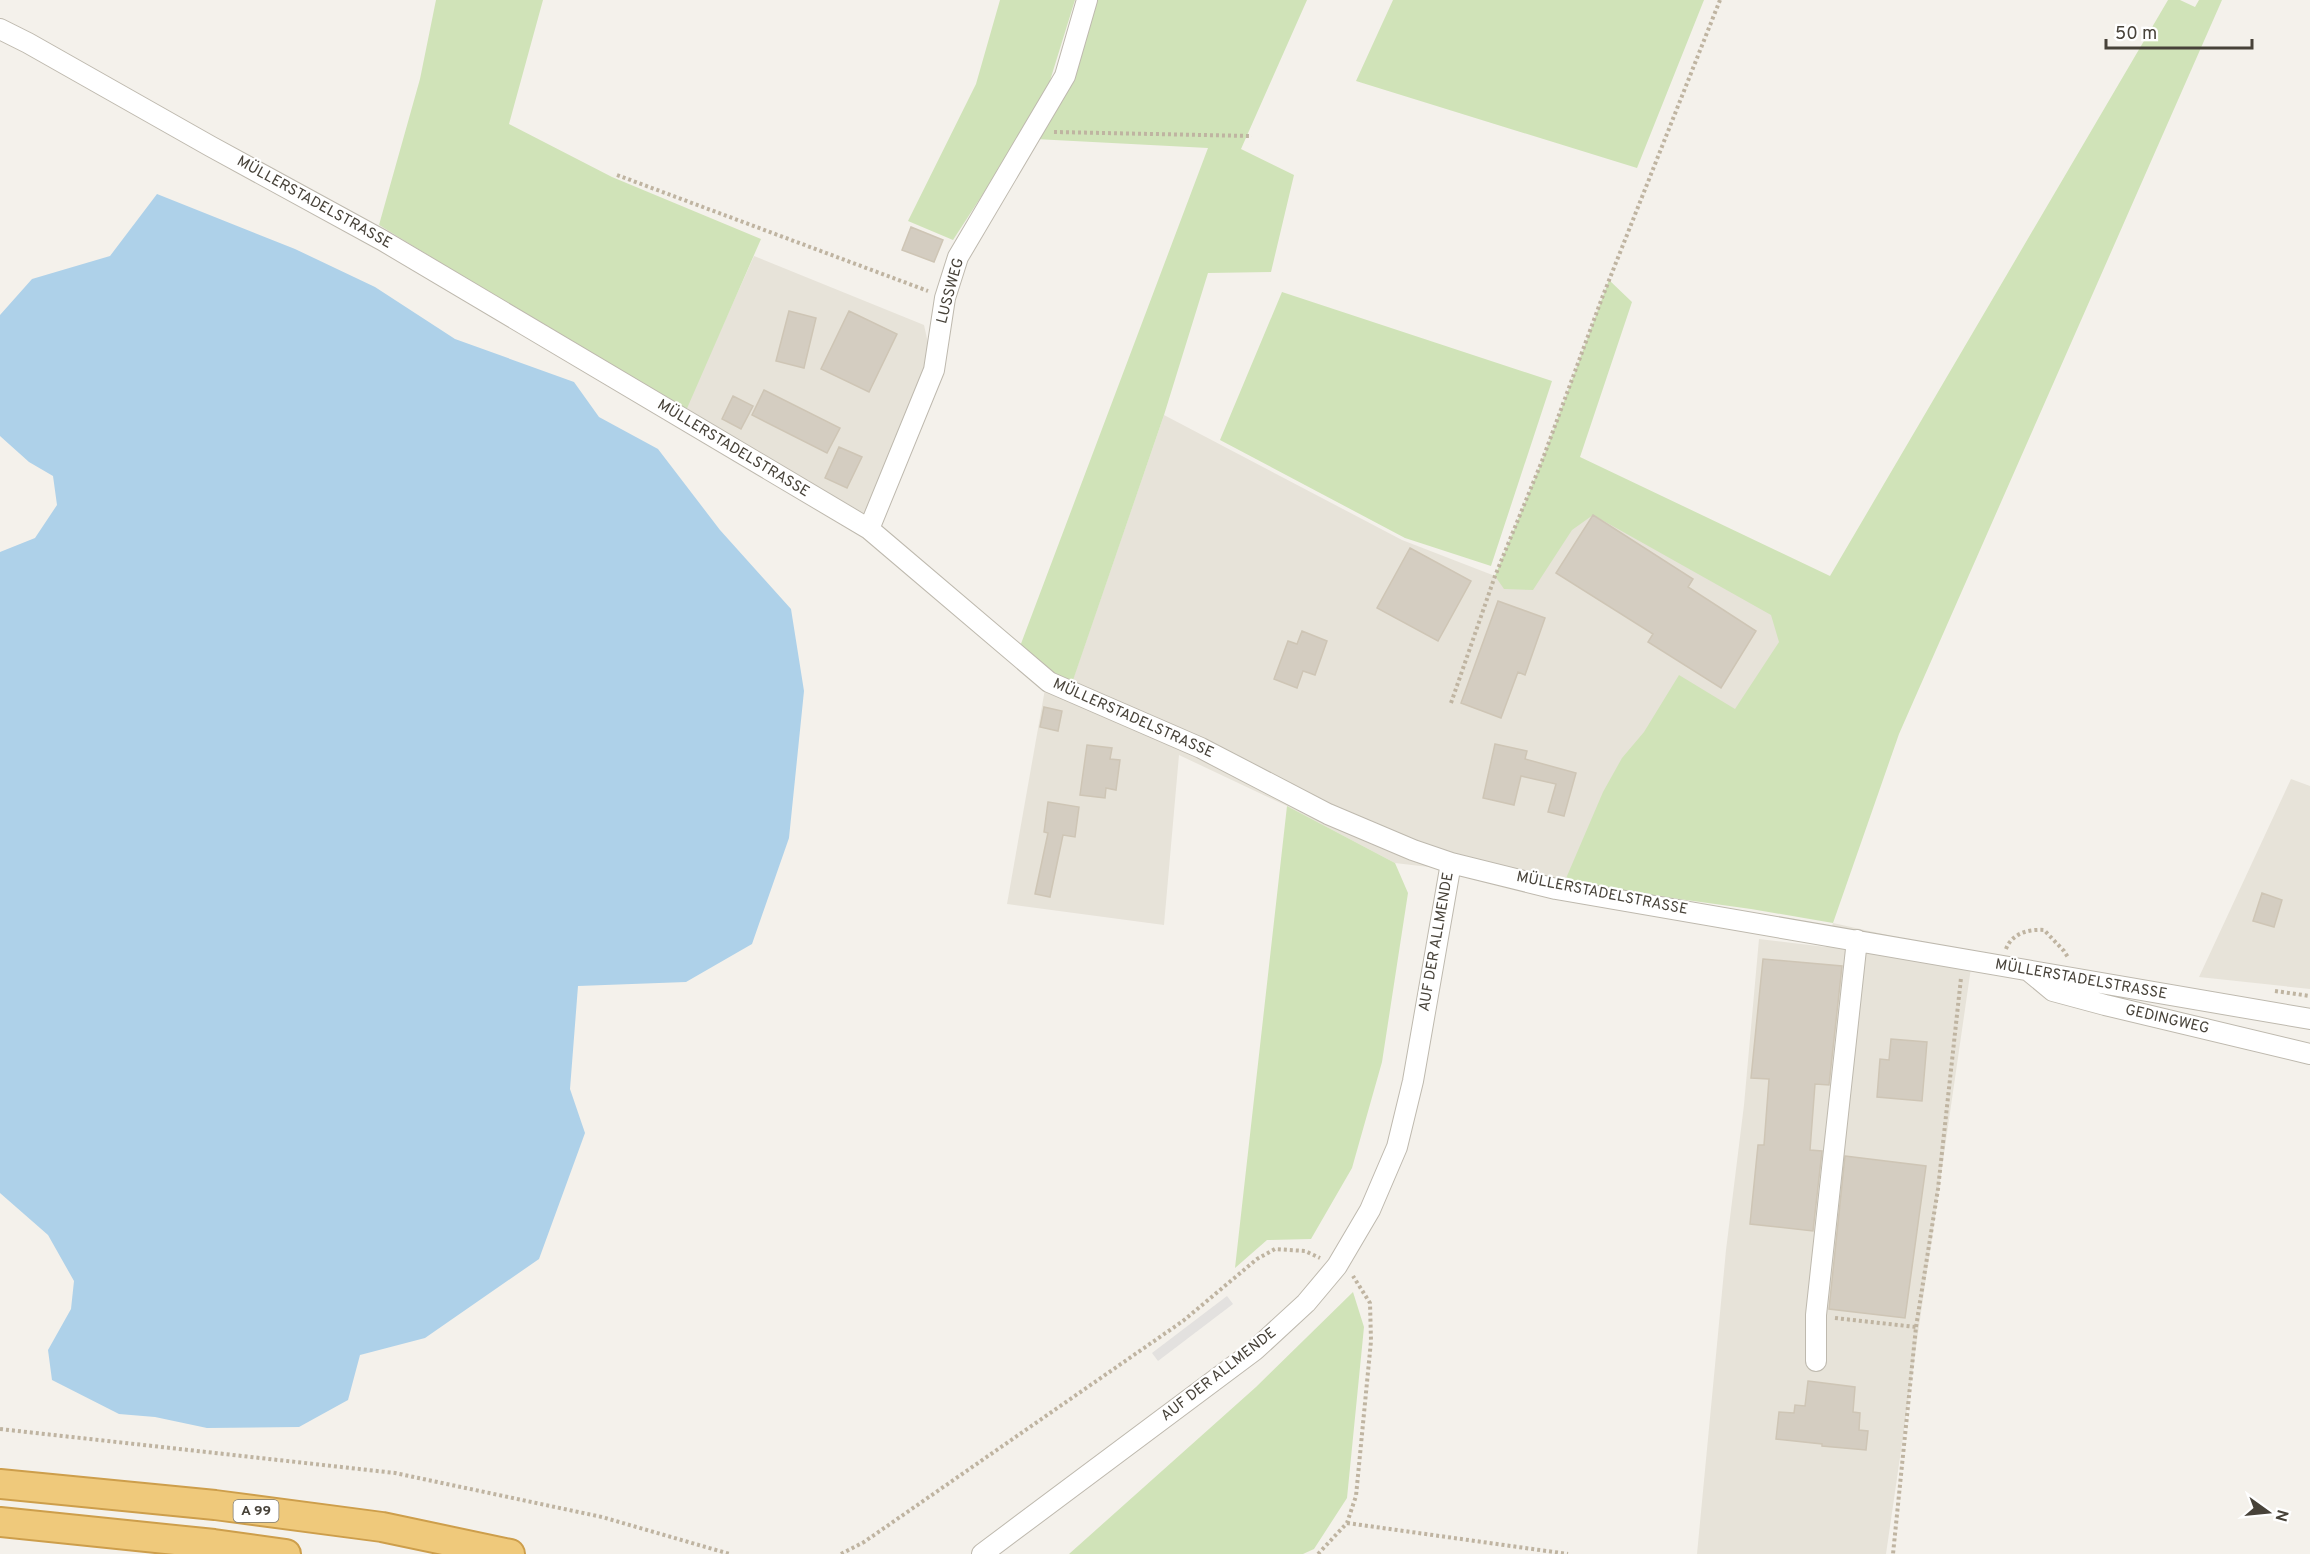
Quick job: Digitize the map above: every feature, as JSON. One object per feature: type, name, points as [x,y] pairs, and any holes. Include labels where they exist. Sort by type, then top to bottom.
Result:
[{"type":"highway","name":"A 99","points":[[0,1484],[215,1505],[382,1527],[510,1554]]},
{"type":"highway","points":[[0,1522],[214,1544],[286,1554]]},
{"type":"street","name":"LUSSWEG","points":[[869,529],[934,370],[945,298],[958,257],[1065,76],[1087,0]]},
{"type":"street","name":"MÜLLERSTADELSTRASSE","points":[[0,29],[382,240],[869,529],[1049,682],[1201,748],[1328,814],[1413,850],[1451,863],[1556,889],[2310,1019]]},
{"type":"street","name":"AUF DER ALLMENDE","points":[[982,1554],[1255,1350],[1306,1303],[1337,1266],[1370,1210],[1397,1147],[1413,1082],[1451,863]]},
{"type":"street","points":[[1816,1360],[1816,1315],[1857,940]]},
{"type":"street","name":"GEDINGWEG","points":[[2030,972],[2053,991],[2310,1054]]},
{"type":"path","points":[[1451,703],[1495,576],[1542,461],[1602,298],[1720,0]]},
{"type":"path","points":[[1033,131],[1252,136]]},
{"type":"path","points":[[617,175],[945,298]]},
{"type":"path","points":[[1999,966],[2007,944],[2026,929],[2044,930],[2064,951],[2080,980]]},
{"type":"path","points":[[1893,1554],[1916,1327],[1938,1188],[1963,959]]},
{"type":"path","points":[[841,1554],[864,1542],[1183,1321],[1257,1259],[1275,1249],[1305,1251],[1337,1266],[1354,1277],[1370,1303],[1371,1341],[1356,1496],[1347,1523],[1318,1554]]},
{"type":"path","points":[[1816,1315],[1916,1327]]},
{"type":"path","points":[[0,1430],[395,1473],[602,1517],[730,1554]]},
{"type":"path","points":[[1347,1523],[1568,1554]]},
{"type":"shaded area","points":[[754,256],[924,325],[934,370],[873,518],[684,412]]},
{"type":"shaded area","points":[[1164,415],[1402,540],[1495,576],[1553,459],[1850,644],[1564,883],[1395,863],[1287,806],[1179,755],[1164,925],[1007,904],[1045,689],[1070,688]]},
{"type":"shaded area","points":[[2291,779],[2310,786],[2310,989],[2199,977]]},
{"type":"shaded area","points":[[1833,923],[1973,954],[1886,1554],[1697,1554],[1759,939],[1826,947]]},
{"type":"shaded area","points":[[1227,1296],[1233,1304],[1158,1361],[1152,1353]]},
{"type":"green space","points":[[436,0],[543,0],[509,124],[612,177],[761,239],[685,413],[379,225],[420,79]]},
{"type":"green space","points":[[1000,0],[1075,0],[1044,100],[953,240],[908,221],[976,84]]},
{"type":"green space","points":[[1092,0],[1307,0],[1241,149],[1294,175],[1271,272],[1208,273],[1164,415],[1070,689],[1019,649],[1208,148],[1035,139]]},
{"type":"green space","points":[[1393,0],[1704,0],[1637,168],[1356,81]]},
{"type":"green space","points":[[2168,0],[2180,0],[2195,7],[2199,0],[2222,0],[1899,734],[1833,923],[1564,883],[1603,792],[1622,758],[1644,732],[1679,675],[1735,709],[1779,642],[1771,615],[1593,515],[1572,530],[1533,590],[1504,589],[1495,576],[1542,461],[1609,280],[1632,302],[1580,457],[1830,576]]},
{"type":"green space","points":[[1282,292],[1552,381],[1491,566],[1405,538],[1220,440]]},
{"type":"green space","points":[[1287,806],[1395,863],[1408,893],[1382,1062],[1352,1168],[1311,1239],[1267,1240],[1235,1268]]},
{"type":"green space","points":[[1353,1292],[1364,1327],[1347,1498],[1314,1549],[1303,1554],[1069,1554],[1256,1387]]},
{"type":"water","points":[[157,194],[295,249],[375,287],[455,339],[574,382],[599,417],[658,449],[720,530],[791,609],[804,691],[789,838],[752,944],[686,982],[578,986],[570,1089],[585,1133],[539,1259],[425,1338],[360,1355],[348,1400],[299,1427],[207,1428],[155,1417],[119,1414],[52,1380],[48,1350],[71,1309],[74,1281],[48,1235],[0,1193],[0,552],[35,538],[57,505],[53,476],[29,462],[0,436],[0,315],[32,279],[110,256]]},
{"type":"building","points":[[911,227],[943,240],[934,262],[902,250]]},
{"type":"building","points":[[789,311],[816,318],[804,368],[776,361]]},
{"type":"building","points":[[849,311],[897,334],[869,392],[821,369]]},
{"type":"building","points":[[764,390],[840,428],[827,453],[752,415]]},
{"type":"building","points":[[733,396],[753,406],[741,429],[722,419]]},
{"type":"building","points":[[839,447],[862,457],[847,488],[825,478]]},
{"type":"building","points":[[1593,515],[1693,579],[1688,587],[1756,631],[1721,688],[1648,642],[1653,634],[1556,573]]},
{"type":"building","points":[[1410,548],[1471,581],[1438,641],[1377,608]]},
{"type":"building","points":[[1498,601],[1545,618],[1525,675],[1518,672],[1501,718],[1461,703]]},
{"type":"building","points":[[1302,631],[1327,641],[1315,675],[1303,671],[1297,688],[1274,679],[1288,641],[1297,644]]},
{"type":"building","points":[[1044,707],[1062,711],[1058,731],[1040,727]]},
{"type":"building","points":[[1495,744],[1527,751],[1525,759],[1576,773],[1564,816],[1548,812],[1556,784],[1521,776],[1514,805],[1483,798]]},
{"type":"building","points":[[1087,745],[1112,748],[1110,759],[1120,760],[1116,790],[1106,788],[1105,798],[1080,795]]},
{"type":"building","points":[[1048,802],[1079,807],[1075,837],[1063,835],[1050,897],[1035,894],[1048,833],[1044,832]]},
{"type":"building","points":[[2262,893],[2282,900],[2274,927],[2253,921]]},
{"type":"building","points":[[1763,959],[1842,966],[1829,1085],[1815,1084],[1810,1150],[1822,1151],[1813,1231],[1750,1224],[1758,1145],[1764,1145],[1769,1079],[1751,1078]]},
{"type":"building","points":[[1891,1039],[1927,1042],[1922,1101],[1877,1097],[1880,1059],[1889,1060]]},
{"type":"building","points":[[1845,1156],[1926,1166],[1905,1318],[1829,1309]]},
{"type":"building","points":[[1808,1381],[1855,1387],[1853,1412],[1860,1413],[1859,1430],[1868,1431],[1866,1450],[1776,1439],[1779,1412],[1794,1413],[1795,1405],[1805,1406]]}]
